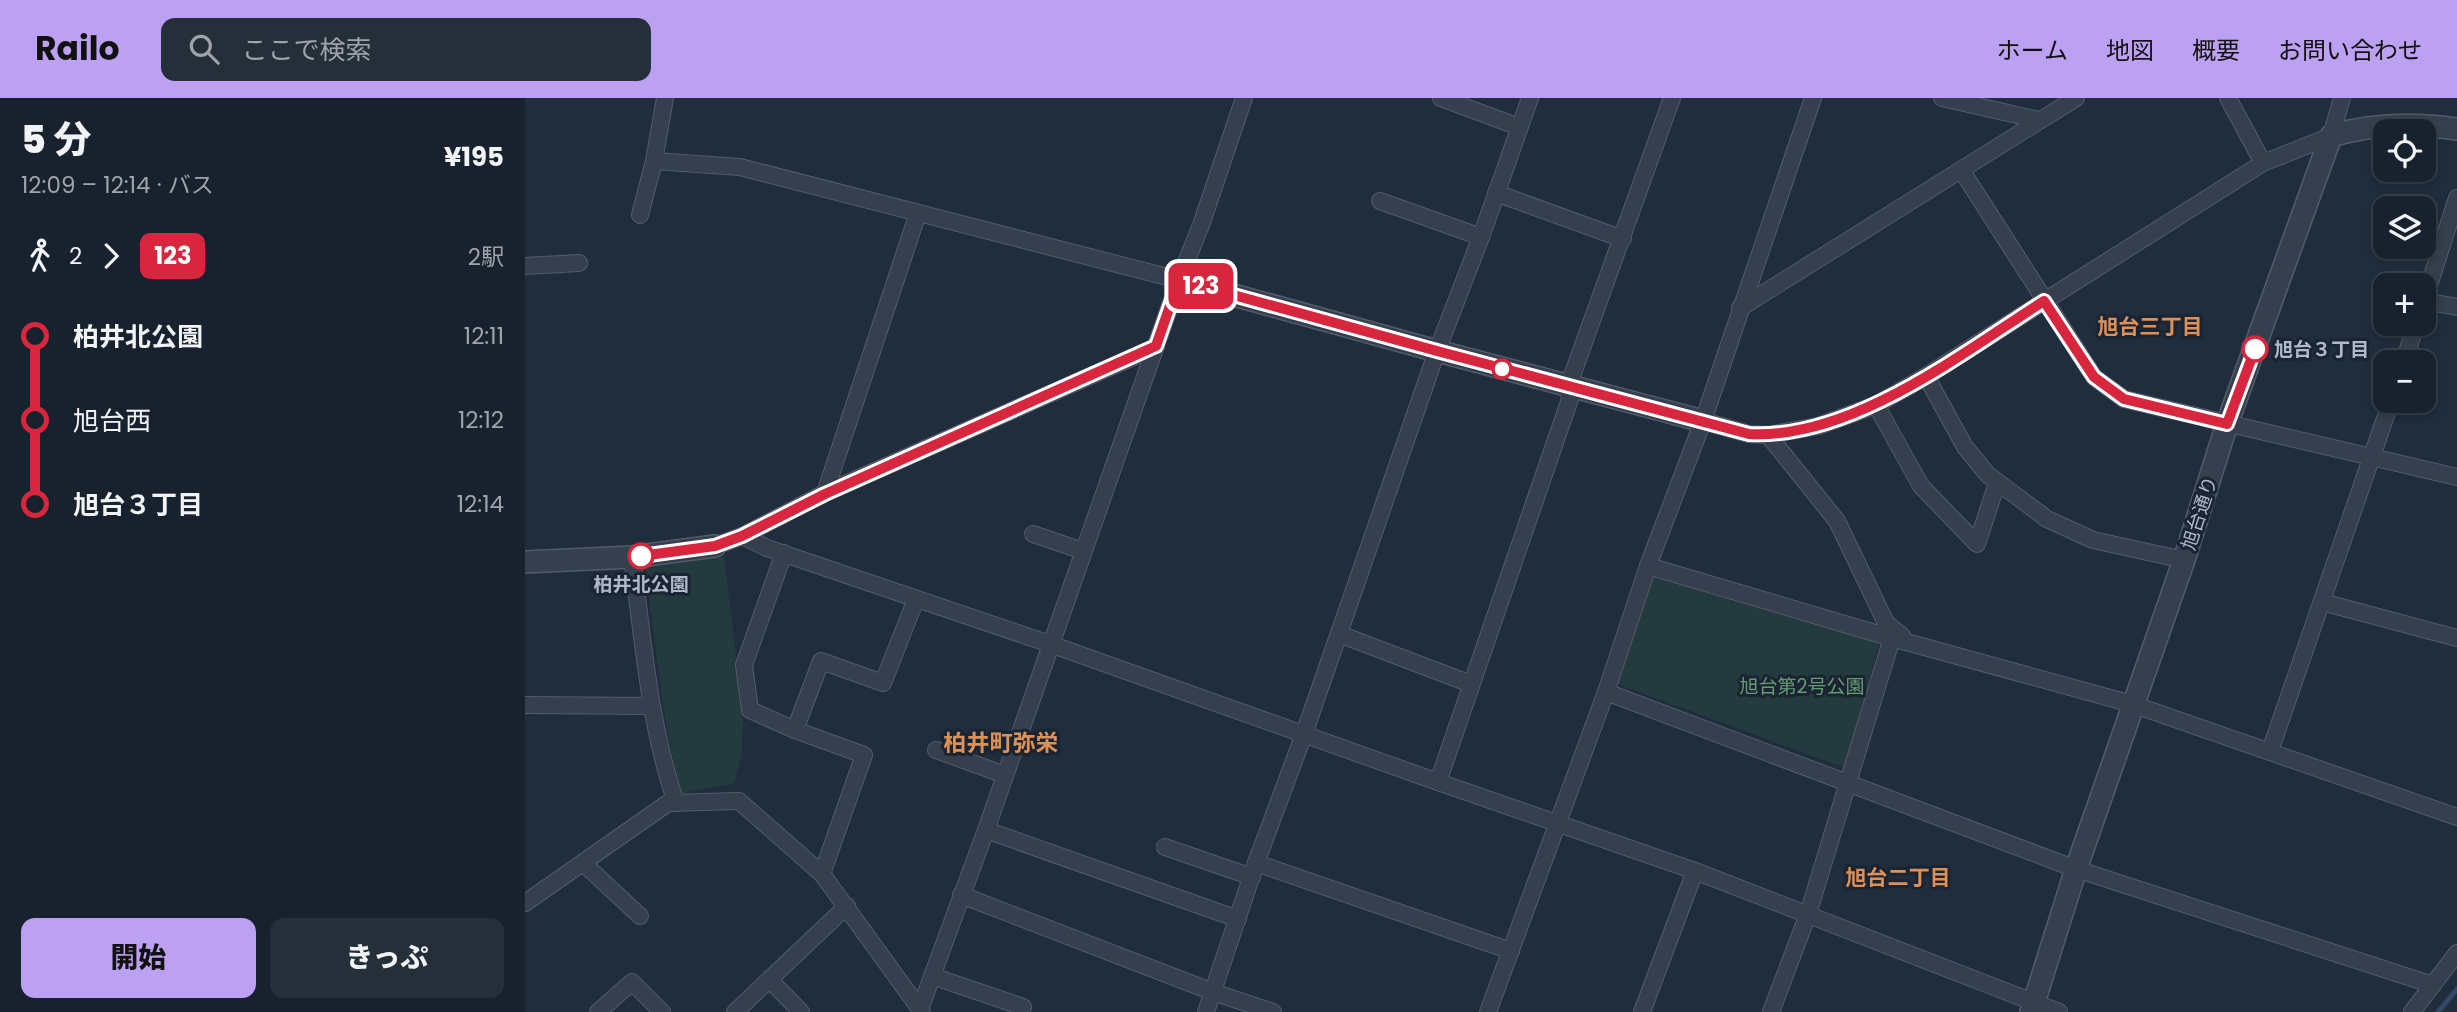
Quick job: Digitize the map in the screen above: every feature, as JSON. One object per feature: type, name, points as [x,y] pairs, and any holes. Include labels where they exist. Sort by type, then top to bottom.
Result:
[{"type":"street","points":[[640,215],[655,161],[665,98]]},
{"type":"street","points":[[921,1010],[1244,98]]},
{"type":"street","points":[[1441,98],[1519,127]]},
{"type":"street","points":[[1206,1012],[1437,351],[1530,98]]},
{"type":"street","points":[[1438,782],[1570,399],[1568,387],[1672,98]]},
{"type":"street","points":[[1488,1012],[1606,692],[1648,566],[1703,421],[1812,98]]},
{"type":"street","points":[[1942,98],[2039,120]]},
{"type":"street","points":[[1740,308],[2076,98]]},
{"type":"street","points":[[2228,98],[2263,163]]},
{"type":"street","points":[[2331,136],[2342,98]]},
{"type":"street","points":[[655,161],[740,167],[1179,280],[1568,387],[1749,434],[1768,435],[1818,426],[1876,405],[2263,163],[2352,130],[2423,124],[2457,129]]},
{"type":"street","name":"旭台通り","points":[[2032,1007],[2132,704],[2184,560],[2227,424],[2331,136]]},
{"type":"street","points":[[1962,171],[2094,377],[2124,399],[2457,477]]},
{"type":"street","points":[[1496,193],[1623,239]]},
{"type":"street","points":[[2433,273],[2457,198]]},
{"type":"street","points":[[1380,201],[1481,237]]},
{"type":"street","points":[[825,494],[918,213]]},
{"type":"street","points":[[525,266],[579,263]]},
{"type":"street","points":[[2436,303],[2457,307]]},
{"type":"street","points":[[525,562],[632,557],[715,546],[1156,346]]},
{"type":"street","points":[[1926,376],[1965,447],[1997,483],[2047,519],[2093,540],[2184,560]]},
{"type":"street","points":[[1876,405],[1921,486],[1977,544],[1997,483]]},
{"type":"street","points":[[2270,751],[2387,413]]},
{"type":"street","points":[[1768,435],[1837,521],[1886,623],[1899,639]]},
{"type":"street","points":[[1033,534],[1083,551]]},
{"type":"street","points":[[742,536],[783,553],[1695,871],[1808,914],[2032,1007],[2059,1012]]},
{"type":"street","points":[[783,553],[744,666],[750,710],[864,755],[822,874]]},
{"type":"street","points":[[632,557],[652,706],[665,769],[676,803]]},
{"type":"street","points":[[1648,566],[2132,704],[2457,817]]},
{"type":"street","points":[[795,730],[821,661],[883,684],[916,599]]},
{"type":"street","points":[[2322,602],[2457,638]]},
{"type":"street","points":[[1339,634],[1471,684]]},
{"type":"street","points":[[1771,1012],[1808,914],[1899,639]]},
{"type":"street","points":[[1606,692],[2076,869],[2433,985]]},
{"type":"street","points":[[525,705],[652,706]]},
{"type":"street","points":[[936,750],[1005,775]]},
{"type":"street","points":[[525,904],[668,803],[739,801],[822,874],[921,1010]]},
{"type":"street","points":[[986,830],[1238,919]]},
{"type":"street","points":[[1165,847],[1254,870],[1511,951]]},
{"type":"street","points":[[583,863],[640,916]]},
{"type":"street","points":[[1642,1012],[1695,871]]},
{"type":"street","points":[[961,895],[1213,992],[1273,1012]]},
{"type":"street","points":[[735,1012],[847,906]]},
{"type":"street","points":[[2412,1012],[2457,953]]},
{"type":"street","points":[[932,976],[1023,1007],[1021,1012]]},
{"type":"street","points":[[770,980],[801,1012]]},
{"type":"street","points":[[598,1012],[632,982],[663,1012]]},
{"type":"green space","name":"柏井北公園","points":[[724,557],[743,713],[742,754],[734,783],[679,794],[662,698],[645,568]]},
{"type":"green space","name":"旭台第2号公園","points":[[1652,577],[1879,643],[1845,768],[1617,684]]},
{"type":"waterway","points":[[2438,1012],[2457,989]]},
{"type":"bus line","name":"123","points":[[641,556],[715,546],[742,536],[825,494],[1156,346],[1179,280],[1749,434],[1768,435],[1818,426],[1876,405],[2044,301],[2094,377],[2124,399],[2227,424],[2255,349]]},
{"type":"place","name":"旭台３丁目","points":[[2255,349]]},
{"type":"place","name":"柏井北公園","points":[[641,556]]},
{"type":"district","name":"旭台三丁目","points":[[2150,327]]},
{"type":"district","name":"柏井町弥栄","points":[[1001,743]]},
{"type":"district","name":"旭台二丁目","points":[[1898,878]]}]
